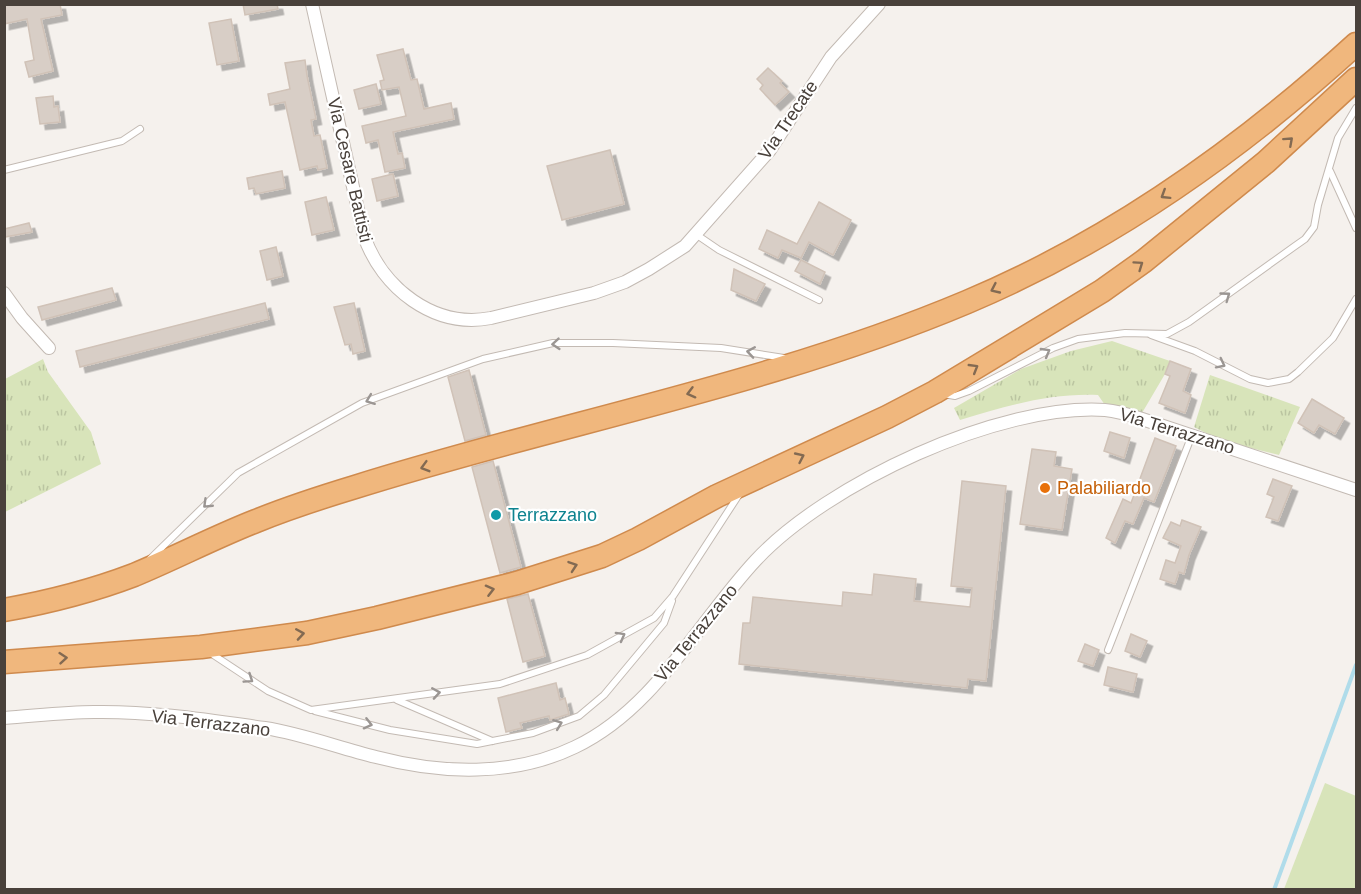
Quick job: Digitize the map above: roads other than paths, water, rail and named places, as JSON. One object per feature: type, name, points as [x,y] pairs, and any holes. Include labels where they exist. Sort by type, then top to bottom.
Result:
[{"type":"highway","points":[[4,610],[45,603],[134,575],[258,520],[354,487],[808,361],[970,301],[1095,239],[1174,190],[1213,162],[1356,44]]},
{"type":"highway","points":[[4,662],[201,647],[307,633],[517,583],[602,556],[747,481],[887,417],[935,392],[1091,297],[1144,261],[1266,162],[1356,79]]},
{"type":"street","name":"Via Cesare Battisti","points":[[312,4],[364,236],[379,267],[410,300],[431,310],[457,317],[476,320],[500,316],[594,294],[625,282],[685,246],[697,235]]},
{"type":"street","name":"Via Trecate","points":[[697,235],[770,150],[831,57],[879,4]]},
{"type":"street","points":[[4,293],[49,348]]},
{"type":"street","name":"Via Terrazzano","points":[[4,718],[93,712],[160,715],[270,729],[375,757],[436,769],[490,769],[524,764],[554,756],[576,746],[602,731],[628,710],[668,670],[759,557],[812,512],[866,479],[927,450],[985,429],[1065,412],[1088,410],[1116,412],[1356,490]]},
{"type":"lane","points":[[935,392],[955,396],[969,392],[1053,348],[1078,339],[1110,334],[1167,334],[1189,322],[1305,239],[1316,222],[1318,205],[1338,138],[1356,108]]},
{"type":"lane","points":[[4,170],[122,141],[140,129]]},
{"type":"lane","points":[[1330,171],[1356,228]]},
{"type":"lane","points":[[697,235],[719,250],[819,300]]},
{"type":"lane","points":[[1148,334],[1195,351],[1250,379],[1268,383],[1289,379],[1333,339],[1356,299]]},
{"type":"lane","points":[[134,575],[238,473],[362,403],[483,359],[554,343],[613,343],[721,348],[808,361]]},
{"type":"lane","points":[[1108,650],[1192,435]]},
{"type":"lane","points":[[311,710],[500,684],[587,655],[654,618],[674,596],[747,481]]},
{"type":"lane","points":[[201,647],[268,691],[311,710],[390,730],[477,744],[533,733],[579,716],[604,695],[664,623],[674,596]]},
{"type":"lane","points":[[396,699],[492,741]]},
{"type":"waterway","points":[[1274,890],[1356,665]]},
{"type":"place","name":"Palabiliardo","points":[[1045,488]]},
{"type":"place","name":"Terrazzano","points":[[496,515]]}]
